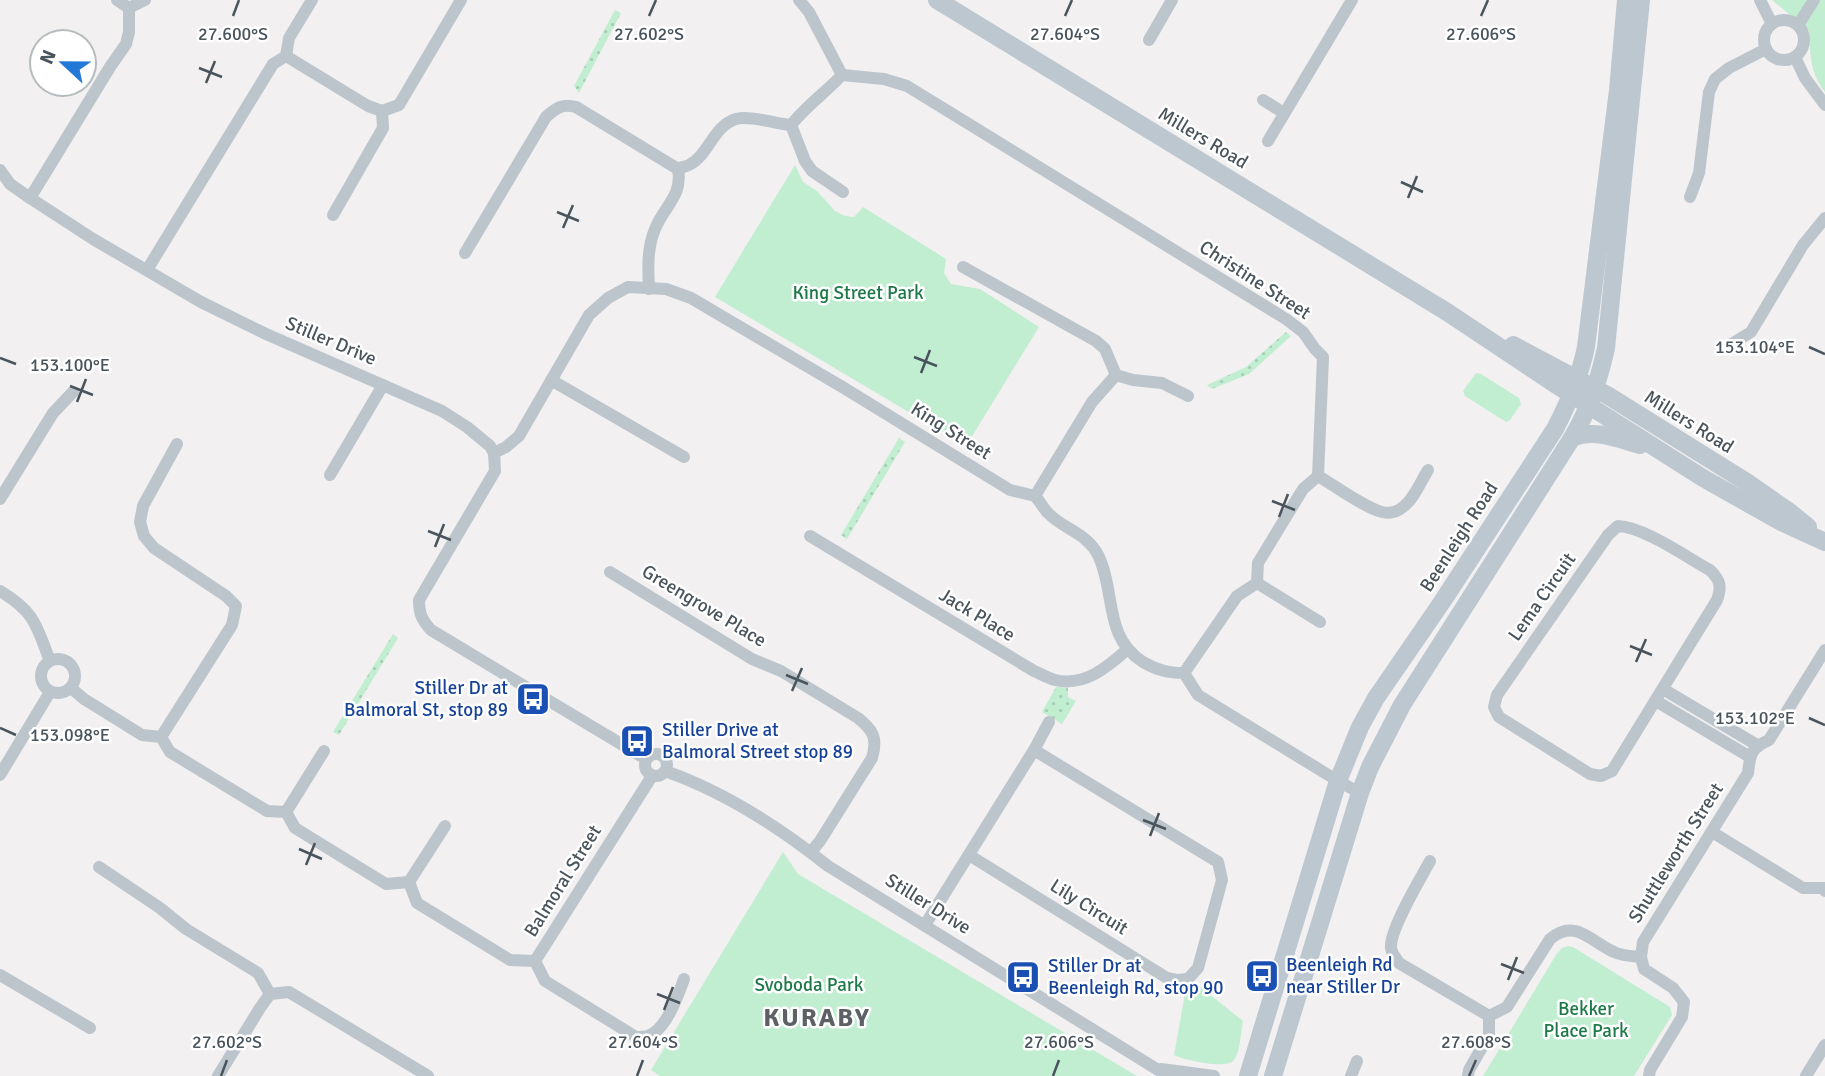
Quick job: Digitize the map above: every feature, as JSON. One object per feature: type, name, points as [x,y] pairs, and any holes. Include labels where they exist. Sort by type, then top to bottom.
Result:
[{"type":"main road","name":"Millers Road","points":[[937,0],[1447,312],[1592,397],[1748,483],[1791,513],[1825,542]]},
{"type":"main road","name":"Beenleigh Road","points":[[1248,1076],[1338,782],[1360,727],[1376,698],[1542,450],[1575,387],[1586,347],[1595,279],[1626,0]]},
{"type":"main road","points":[[1273,1076],[1370,767],[1402,705],[1572,438],[1592,397],[1602,368],[1608,335],[1641,0]]},
{"type":"main road","name":"Millers Road","points":[[1592,397],[1657,450],[1781,522],[1825,542]]},
{"type":"main road","points":[[1572,438],[1584,433],[1598,433],[1657,450]]},
{"type":"street","points":[[117,0],[129,8]]},
{"type":"street","points":[[129,8],[145,0]]},
{"type":"street","points":[[147,270],[273,64],[286,56],[289,38],[312,0]]},
{"type":"street","points":[[286,56],[368,106],[382,111],[398,105],[461,0]]},
{"type":"street","points":[[792,125],[803,110],[842,75],[809,12],[799,0]]},
{"type":"street","points":[[1149,40],[1172,0]]},
{"type":"street","points":[[1268,141],[1352,0]]},
{"type":"street","points":[[1760,0],[1772,24]]},
{"type":"street","points":[[1798,26],[1814,0]]},
{"type":"street","points":[[30,198],[125,44],[129,32],[129,8]]},
{"type":"street","points":[[1785,20],[1802,31],[1803,46],[1795,57],[1780,60],[1773,58],[1766,50],[1764,36],[1766,29],[1772,24],[1785,20]]},
{"type":"street","points":[[1690,197],[1699,173],[1709,92],[1715,79],[1729,68],[1766,50]]},
{"type":"street","points":[[1795,57],[1805,78],[1825,105]]},
{"type":"street","name":"Christine Street","points":[[842,75],[884,79],[907,86],[1303,332],[1323,357],[1318,476]]},
{"type":"street","points":[[1263,100],[1284,113]]},
{"type":"street","points":[[465,253],[546,117],[556,107],[568,104],[678,169],[680,181],[674,197],[655,227],[649,245],[649,289]]},
{"type":"street","points":[[333,215],[383,128],[382,111]]},
{"type":"street","points":[[678,169],[689,165],[702,154],[722,127],[737,119],[792,125]]},
{"type":"street","points":[[792,125],[805,161],[812,171],[843,192]]},
{"type":"street","name":"Stiller Drive","points":[[0,170],[10,184],[30,198],[147,270],[242,323],[442,411],[482,439],[494,453]]},
{"type":"street","points":[[1730,345],[1751,332],[1803,245],[1825,218]]},
{"type":"street","points":[[963,267],[1096,341],[1105,349],[1116,375]]},
{"type":"street","name":"King Street","points":[[494,453],[519,436],[589,315],[598,306],[628,287],[666,289],[691,298],[1010,490],[1035,496],[1049,515],[1082,535],[1097,553],[1115,623],[1121,640],[1128,649]]},
{"type":"street","points":[[1116,375],[1162,383],[1188,396]]},
{"type":"street","points":[[1035,496],[1093,402],[1116,375]]},
{"type":"street","points":[[551,380],[684,457]]},
{"type":"street","points":[[330,475],[383,385]]},
{"type":"street","points":[[0,499],[53,413],[73,392]]},
{"type":"street","points":[[161,737],[232,625],[236,606],[226,596],[154,548],[144,536],[140,522],[143,506],[177,444]]},
{"type":"street","points":[[494,453],[495,471],[413,613],[431,630],[646,759]]},
{"type":"street","points":[[1257,583],[1258,563],[1303,489],[1318,476],[1380,512],[1388,513],[1401,509],[1407,503],[1428,470]]},
{"type":"street","name":"Lema Circuit","points":[[1618,526],[1642,533],[1710,570],[1719,579],[1721,589],[1717,600],[1656,701],[1612,771],[1601,776],[1590,774],[1499,717],[1494,707],[1497,695],[1608,535],[1618,526]]},
{"type":"street","name":"Jack Place","points":[[810,536],[1034,671],[1056,680],[1073,681],[1093,677],[1128,649]]},
{"type":"street","name":"Greengrove Place","points":[[610,572],[751,659],[781,671],[869,727],[876,747],[872,758],[811,852]]},
{"type":"street","points":[[1257,583],[1320,622]]},
{"type":"street","points":[[1184,673],[1237,596],[1257,583]]},
{"type":"street","points":[[0,591],[18,602],[33,619],[50,661]]},
{"type":"street","points":[[1128,649],[1135,656],[1166,673],[1184,673]]},
{"type":"street","name":"Shuttleworth Street","points":[[1641,957],[1643,942],[1748,773],[1753,751],[1769,740],[1825,650]]},
{"type":"street","points":[[62,659],[72,666],[76,677],[71,688],[61,694],[50,692],[41,679],[43,669],[50,661],[62,659]]},
{"type":"street","points":[[1184,673],[1198,695],[1360,793]]},
{"type":"street","points":[[71,688],[142,735],[161,737]]},
{"type":"street","points":[[1664,690],[1753,751]]},
{"type":"street","points":[[0,775],[50,692]]},
{"type":"street","points":[[1656,701],[1753,751]]},
{"type":"street","points":[[925,925],[1049,722]]},
{"type":"street","points":[[161,737],[170,752],[267,811],[286,812]]},
{"type":"street","name":"Lily Circuit","points":[[969,855],[1167,978],[1177,981],[1188,979],[1198,968],[1222,880],[1217,862],[1034,750]]},
{"type":"street","points":[[286,812],[324,751]]},
{"type":"street","points":[[654,754],[663,756],[667,765],[665,771],[658,776],[652,776],[645,769],[646,759],[654,754]]},
{"type":"street","name":"Stiller Drive","points":[[665,771],[719,793],[794,839],[828,866],[1162,1072]]},
{"type":"street","name":"Balmoral Street","points":[[409,882],[417,903],[510,960],[534,961],[652,776]]},
{"type":"street","points":[[286,812],[295,828],[386,884],[409,882],[445,826]]},
{"type":"street","points":[[1712,832],[1803,888],[1825,888]]},
{"type":"street","points":[[1430,860],[1404,909],[1391,943],[1394,956],[1399,963],[1489,1016]]},
{"type":"street","points":[[99,867],[186,929],[258,973],[270,994]]},
{"type":"street","points":[[1489,1016],[1507,1007],[1550,939],[1567,929],[1578,931],[1613,952],[1641,957],[1644,970],[1673,988],[1684,1002],[1682,1017],[1649,1076]]},
{"type":"street","points":[[534,961],[545,981],[636,1037],[648,1036],[659,1029],[675,1002],[684,979]]},
{"type":"street","points":[[0,975],[90,1028]]},
{"type":"street","points":[[218,1076],[270,994],[289,992],[428,1076]]},
{"type":"street","points":[[1468,1076],[1489,1035],[1489,1016]]},
{"type":"street","points":[[1806,1076],[1825,1045]]},
{"type":"street","points":[[1351,1076],[1357,1061]]},
{"type":"street","points":[[1162,1072],[1214,1076]]},
{"type":"green space","points":[[1772,0],[1825,0],[1825,92],[1814,70],[1809,31]]},
{"type":"green space","points":[[615,10],[621,13],[579,93],[574,86]]},
{"type":"green space","name":"King Street Park","points":[[795,165],[803,182],[817,191],[835,211],[854,217],[863,207],[946,259],[944,273],[951,284],[980,289],[1039,327],[966,446],[715,297]]},
{"type":"green space","points":[[1286,332],[1291,336],[1249,374],[1212,389],[1207,385],[1246,367]]},
{"type":"green space","points":[[1476,373],[1519,398],[1521,404],[1510,420],[1506,422],[1465,396],[1463,391]]},
{"type":"green space","points":[[899,438],[905,442],[847,539],[841,535]]},
{"type":"green space","points":[[393,634],[398,638],[339,735],[333,732]]},
{"type":"green space","points":[[1056,687],[1068,688],[1068,697],[1076,701],[1062,724],[1042,712]]},
{"type":"green space","name":"Svoboda Park","points":[[783,852],[798,874],[1137,1076],[660,1076],[651,1070]]},
{"type":"green space","name":"Bekker Place Park","points":[[1568,946],[1670,1007],[1672,1015],[1634,1076],[1483,1076],[1556,955]]},
{"type":"green space","points":[[1194,982],[1243,1021],[1238,1052],[1230,1063],[1205,1063],[1174,1055],[1186,988]]},
{"type":"place","name":"Stiller Dr at Balmoral St, stop 89","points":[[533,699]]},
{"type":"place","name":"Stiller Drive at Balmoral Street stop 89","points":[[637,741]]},
{"type":"place","name":"Beenleigh Rd near Stiller Dr","points":[[1262,976]]},
{"type":"place","name":"Stiller Dr at Beenleigh Rd, stop 90","points":[[1023,977]]},
{"type":"district","name":"KURABY","points":[[817,1018]]}]
